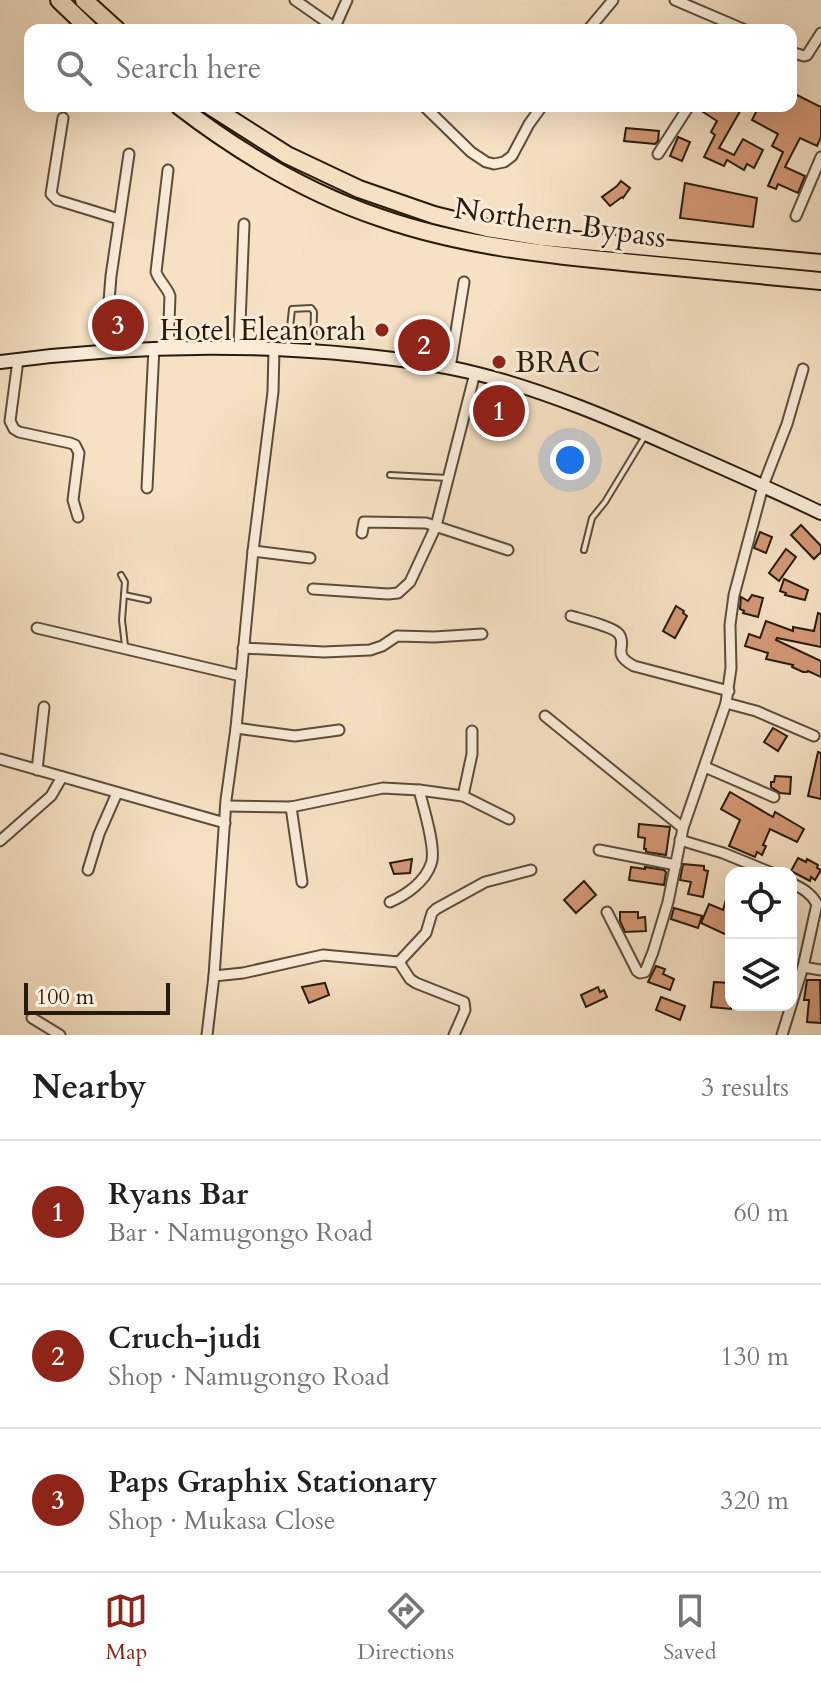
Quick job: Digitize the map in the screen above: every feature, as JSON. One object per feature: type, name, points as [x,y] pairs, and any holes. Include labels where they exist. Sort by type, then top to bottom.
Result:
[{"type":"highway","points":[[59,0],[84,24]]},
{"type":"highway","points":[[84,0],[110,24]]},
{"type":"highway","name":"Northern Bypass","points":[[187,112],[269,167],[328,197],[380,218],[444,237],[506,249],[821,281]]},
{"type":"highway","name":"Northern Bypass","points":[[219,112],[287,155],[359,189],[434,215],[542,237],[821,263]]},
{"type":"main road","points":[[0,362],[161,348],[274,348],[450,368],[570,403],[821,513]]},
{"type":"street","points":[[295,0],[330,24]]},
{"type":"street","points":[[338,24],[347,0]]},
{"type":"street","points":[[593,24],[613,0]]},
{"type":"street","points":[[675,0],[729,24]]},
{"type":"street","points":[[797,54],[807,55],[821,33]]},
{"type":"street","points":[[430,112],[471,152],[494,164],[512,156],[538,112]]},
{"type":"street","points":[[658,154],[685,112]]},
{"type":"street","points":[[63,118],[51,194],[57,200],[119,219]]},
{"type":"street","points":[[105,352],[111,276],[129,154]]},
{"type":"street","points":[[796,216],[821,157]]},
{"type":"street","points":[[147,488],[161,348],[170,296],[156,272],[168,170]]},
{"type":"street","points":[[239,348],[244,224]]},
{"type":"street","points":[[450,368],[464,282]]},
{"type":"street","points":[[207,1035],[226,806],[273,392],[274,348]]},
{"type":"street","points":[[18,360],[10,421],[19,432],[70,443],[77,448],[73,500],[78,517]]},
{"type":"street","points":[[607,912],[637,971],[645,972],[668,902],[683,828],[726,703],[731,668],[730,625],[734,595],[763,486],[787,424],[803,369]]},
{"type":"street","points":[[313,589],[388,594],[398,593],[410,582],[436,526],[475,373]]},
{"type":"street","points":[[362,533],[364,522],[415,521],[508,550]]},
{"type":"street","points":[[253,551],[310,558]]},
{"type":"street","points":[[571,616],[616,631],[621,638],[621,656],[634,666],[729,691]]},
{"type":"street","points":[[37,628],[241,676]]},
{"type":"street","points":[[243,648],[324,652],[370,650],[397,636],[482,634]]},
{"type":"street","points":[[726,703],[756,711],[814,736]]},
{"type":"street","points":[[37,770],[44,707]]},
{"type":"street","points":[[545,716],[683,828]]},
{"type":"street","points":[[236,728],[295,736],[339,730]]},
{"type":"street","points":[[463,796],[472,754],[472,731]]},
{"type":"street","points":[[0,759],[225,823]]},
{"type":"street","points":[[705,767],[774,797]]},
{"type":"street","points":[[0,841],[51,796],[62,777]]},
{"type":"street","points":[[226,806],[291,807],[383,788],[463,796],[509,819]]},
{"type":"street","points":[[390,902],[414,887],[431,864],[433,854],[419,790]]},
{"type":"street","points":[[88,870],[117,793]]},
{"type":"street","points":[[291,807],[302,882]]},
{"type":"street","points":[[680,840],[757,867]]},
{"type":"street","points":[[599,850],[676,865]]},
{"type":"street","points":[[399,962],[426,933],[436,909],[485,882],[531,870]]},
{"type":"street","points":[[782,1035],[803,967],[817,904],[813,897],[797,886]]},
{"type":"street","points":[[214,976],[243,973],[323,955],[399,962]]},
{"type":"street","points":[[399,962],[416,983],[464,1002],[465,1010],[454,1035]]},
{"type":"street","points":[[803,967],[821,970]]},
{"type":"street","points":[[32,1018],[60,1035]]},
{"type":"lane","points":[[288,349],[292,309],[311,308],[314,312],[313,351]]},
{"type":"lane","points":[[584,550],[592,518],[646,434]]},
{"type":"lane","points":[[390,475],[448,478]]},
{"type":"lane","points":[[121,575],[125,582],[122,620],[126,648]]},
{"type":"lane","points":[[124,595],[148,600]]},
{"type":"building","points":[[797,95],[821,107],[821,137],[817,146],[800,138],[785,167],[805,176],[798,193],[778,184],[776,189],[768,186],[783,152],[772,146],[778,134],[752,120],[756,112],[797,112]]},
{"type":"building","points":[[703,112],[740,112],[719,148],[734,155],[743,139],[763,150],[754,168],[747,164],[744,170],[727,160],[724,166],[704,157],[715,135],[711,132],[717,121]]},
{"type":"building","points":[[626,128],[659,131],[658,141],[655,144],[624,141]]},
{"type":"building","points":[[678,137],[690,142],[682,161],[670,156]]},
{"type":"building","points":[[621,181],[630,188],[623,198],[610,206],[602,197]]},
{"type":"building","points":[[685,183],[757,198],[753,227],[680,218]]},
{"type":"building","points":[[801,525],[821,546],[821,552],[814,559],[791,535]]},
{"type":"building","points":[[760,532],[772,537],[766,553],[754,548]]},
{"type":"building","points":[[786,549],[796,557],[779,581],[769,573]]},
{"type":"building","points":[[784,579],[808,590],[805,600],[780,591]]},
{"type":"building","points":[[752,595],[763,598],[758,617],[743,613],[740,609],[741,597],[748,601]]},
{"type":"building","points":[[676,606],[687,616],[675,638],[663,631]]},
{"type":"building","points":[[818,613],[821,614],[821,647],[776,640],[821,661],[821,677],[803,672],[793,665],[766,659],[768,653],[745,646],[749,634],[760,638],[766,621],[793,631],[793,627],[814,631]]},
{"type":"building","points":[[773,728],[787,736],[778,751],[764,742]]},
{"type":"building","points":[[818,752],[821,753],[821,799],[808,796]]},
{"type":"building","points":[[775,776],[791,777],[790,794],[780,793],[771,787]]},
{"type":"building","points":[[730,792],[773,817],[775,812],[804,829],[797,842],[770,829],[762,855],[757,852],[755,857],[729,846],[740,820],[721,809]]},
{"type":"building","points":[[639,824],[670,827],[666,855],[646,852],[645,838],[638,837]]},
{"type":"building","points":[[798,858],[806,862],[807,859],[821,870],[815,880],[811,877],[810,881],[797,874],[797,867],[793,867]]},
{"type":"building","points":[[412,859],[410,873],[394,874],[390,863]]},
{"type":"building","points":[[683,864],[704,866],[704,870],[708,871],[703,897],[688,894],[691,882],[680,880]]},
{"type":"building","points":[[631,867],[664,870],[664,885],[629,880]]},
{"type":"building","points":[[584,881],[596,895],[576,913],[564,900]]},
{"type":"building","points":[[725,903],[725,934],[701,923],[709,904],[723,910]]},
{"type":"building","points":[[674,908],[702,916],[698,928],[671,919]]},
{"type":"building","points":[[620,912],[638,912],[638,918],[645,917],[646,931],[625,932]]},
{"type":"building","points":[[656,966],[665,969],[663,974],[674,979],[670,990],[648,982]]},
{"type":"building","points":[[807,980],[820,980],[821,1023],[807,1022],[809,1000],[804,1000]]},
{"type":"building","points":[[714,982],[725,983],[725,1008],[711,1007]]},
{"type":"building","points":[[325,983],[329,995],[309,1003],[302,987]]},
{"type":"building","points":[[598,987],[600,992],[604,990],[607,997],[586,1007],[581,995]]},
{"type":"building","points":[[661,997],[685,1006],[680,1020],[656,1010]]},
{"type":"place","name":"Paps Graphix Stationary","points":[[118,325]]},
{"type":"place","name":"Hotel Eleanorah","points":[[382,330]]},
{"type":"place","name":"Cruch-judi","points":[[424,345]]},
{"type":"place","name":"BRAC","points":[[499,362]]},
{"type":"place","name":"Ryans Bar","points":[[499,411]]}]
